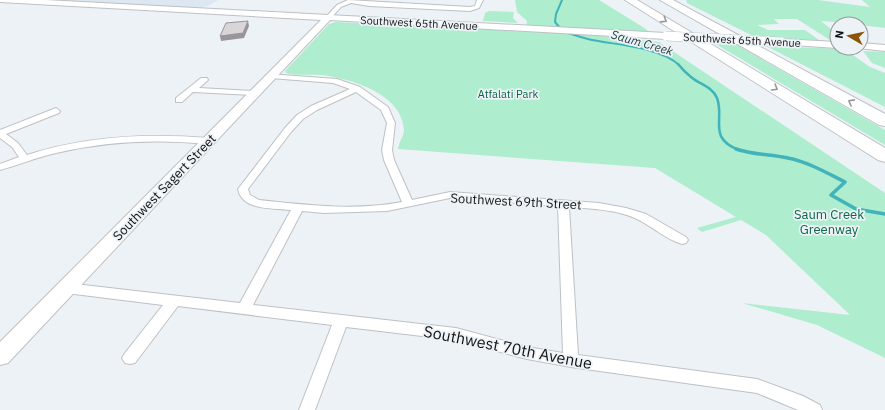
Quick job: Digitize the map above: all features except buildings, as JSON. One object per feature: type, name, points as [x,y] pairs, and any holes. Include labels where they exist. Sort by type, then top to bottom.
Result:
[{"type":"highway","points":[[630,0],[885,156]]},
{"type":"highway","points":[[665,0],[885,121]]},
{"type":"main road","name":"Southwest 65th Avenue","points":[[0,0],[829,45]]},
{"type":"main road","points":[[209,11],[219,5]]},
{"type":"main road","name":"Southwest Sagert Street","points":[[0,356],[253,93],[328,18]]},
{"type":"main road","points":[[869,47],[885,48]]},
{"type":"street","points":[[351,0],[376,4],[475,8],[479,6],[480,0]]},
{"type":"street","name":"Southwest Sagert Street","points":[[328,18],[338,6],[351,0]]},
{"type":"street","points":[[271,76],[334,81],[357,89],[379,104],[389,115],[391,122],[388,156],[408,204]]},
{"type":"street","points":[[179,100],[204,80]]},
{"type":"street","name":"Southwest 69th Street","points":[[357,89],[314,108],[300,117],[288,130],[243,189],[248,200],[257,203],[298,208],[350,210],[387,208],[450,195],[599,206],[626,211],[642,217],[682,240]]},
{"type":"street","points":[[191,90],[253,93]]},
{"type":"street","points":[[0,134],[56,111]]},
{"type":"street","points":[[0,134],[15,145],[24,158]]},
{"type":"street","points":[[0,167],[24,158],[83,145],[125,139],[162,138],[208,141]]},
{"type":"street","points":[[563,203],[571,361]]},
{"type":"street","points":[[244,309],[298,208]]},
{"type":"street","name":"Southwest 70th Avenue","points":[[66,288],[456,334],[527,353],[571,361],[758,386],[797,401],[814,410]]},
{"type":"street","points":[[130,358],[174,301]]},
{"type":"street","points":[[307,410],[342,321]]},
{"type":"shaded area","points":[[37,0],[218,0],[208,6],[196,8]]},
{"type":"green space","points":[[515,0],[599,0],[646,29],[648,32],[526,27],[527,21],[517,12]]},
{"type":"green space","points":[[686,0],[818,0],[870,7],[862,0],[885,0],[885,28],[869,26],[869,16],[829,16],[829,22],[821,21],[829,28],[829,39],[797,19],[774,19],[779,24],[757,25],[768,30],[805,30],[819,40],[755,37],[687,3]]},
{"type":"green space","points":[[489,11],[514,12],[513,18],[518,23],[483,21],[485,13]]},
{"type":"green space","points":[[336,22],[591,35],[659,42],[885,193],[885,358],[817,325],[742,303],[850,315],[766,235],[741,220],[702,232],[697,228],[736,217],[655,168],[398,149],[404,132],[401,117],[394,106],[384,97],[360,84],[347,80],[322,75],[290,74],[286,73],[285,71],[329,24]]},
{"type":"green space","points":[[714,43],[735,44],[885,130],[885,145]]},
{"type":"green space","points":[[766,46],[829,48],[829,56],[854,56],[870,67],[885,73],[885,107]]},
{"type":"green space","points":[[869,51],[885,52],[885,68],[872,63],[867,56],[869,56]]},
{"type":"waterway","name":"Saum Creek","points":[[560,28],[555,22],[556,14],[562,0]]},
{"type":"waterway","name":"Saum Creek","points":[[565,32],[592,40],[650,50],[671,59],[679,65]]},
{"type":"waterway","name":"Saum Creek","points":[[679,65],[691,77],[709,88],[715,94],[719,106],[720,134],[723,140],[738,149]]},
{"type":"waterway","name":"Saum Creek","points":[[738,149],[788,158],[810,165],[845,182],[831,195],[856,209],[885,214]]},
{"type":"park label","name":"Atfalati Park","points":[[508,94]]},
{"type":"park label","name":"Saum Creek Greenway","points":[[829,222]]}]
